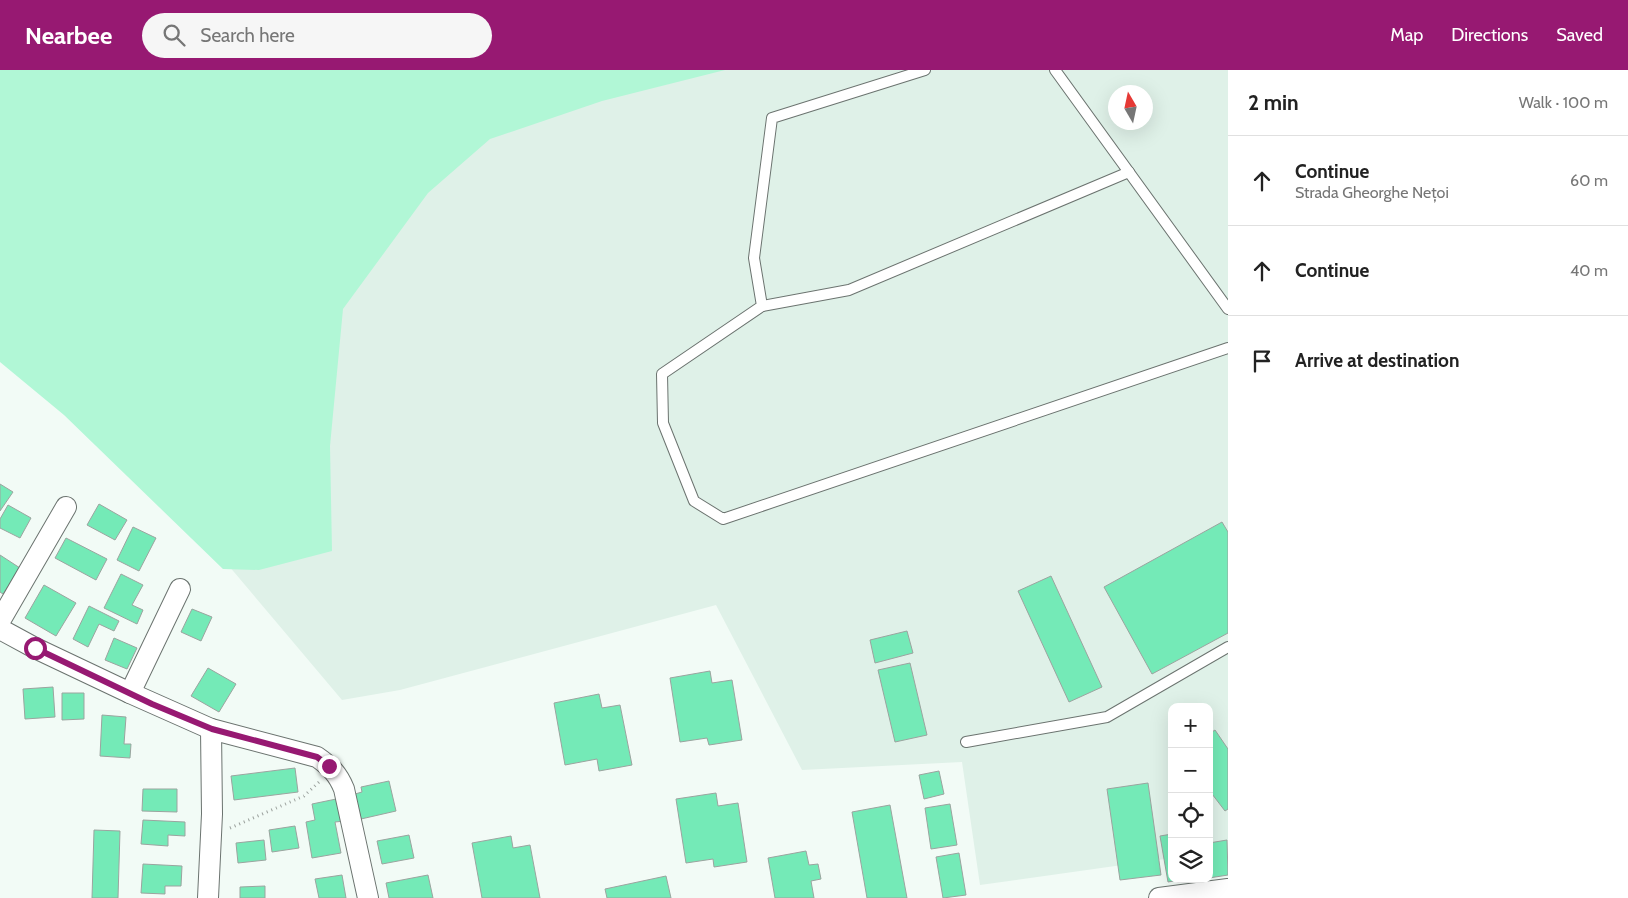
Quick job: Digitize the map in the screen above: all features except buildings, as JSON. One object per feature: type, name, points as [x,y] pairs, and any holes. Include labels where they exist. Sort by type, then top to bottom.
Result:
[{"type":"street","points":[[0,621],[66,507]]},
{"type":"street","points":[[130,694],[180,589]]},
{"type":"street","points":[[0,628],[35,648],[130,694],[212,729],[317,757],[339,777],[344,789],[368,898]]},
{"type":"street","points":[[208,898],[211,835],[212,729]]},
{"type":"street","points":[[1160,898],[1228,889]]},
{"type":"lane","points":[[762,306],[754,258],[772,118],[925,70]]},
{"type":"lane","points":[[1055,70],[1228,309]]},
{"type":"lane","points":[[1129,172],[849,290],[762,306],[662,374],[663,423],[694,501],[723,519],[1228,348]]},
{"type":"lane","points":[[966,742],[1107,717],[1228,647]]},
{"type":"path","points":[[211,835],[304,796],[333,770]]},
{"type":"shaded area","points":[[534,70],[1228,70],[1228,850],[1213,852],[1213,703],[1168,703],[1168,859],[980,885],[962,762],[802,770],[716,605],[400,690],[342,700],[0,301],[443,106]]},
{"type":"green space","points":[[0,70],[725,70],[602,101],[490,139],[428,193],[343,309],[330,446],[332,551],[259,570],[223,569],[64,415],[0,362]]},
{"type":"route","points":[[35,648],[152,704],[212,729],[317,757],[329,766]]}]
